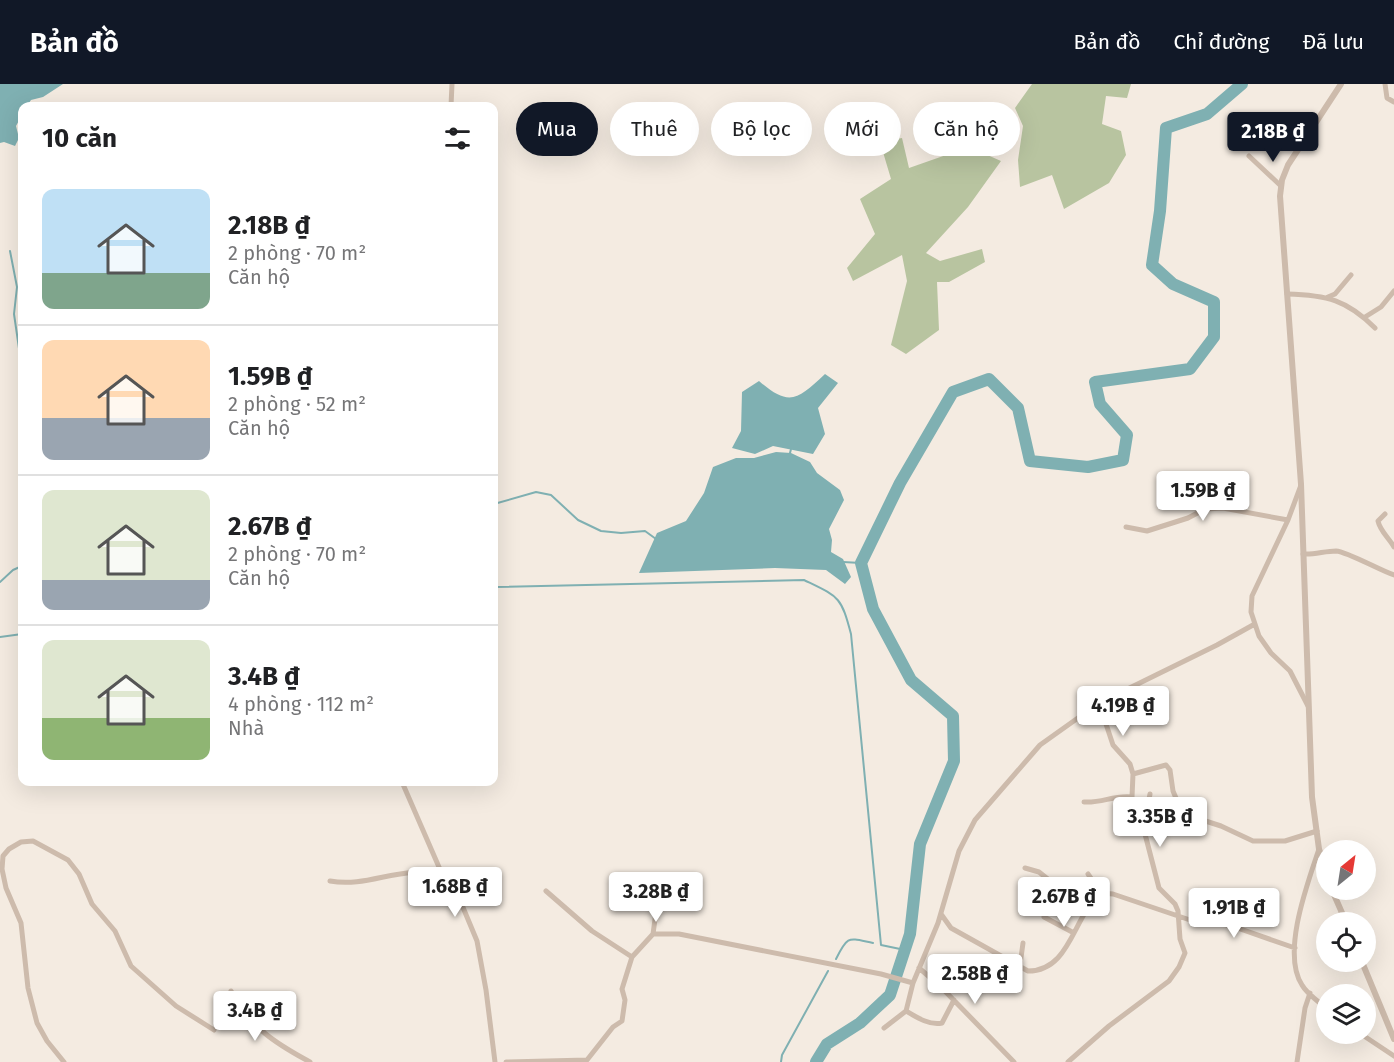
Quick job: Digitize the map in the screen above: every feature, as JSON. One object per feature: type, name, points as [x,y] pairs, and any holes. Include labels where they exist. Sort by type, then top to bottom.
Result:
[{"type":"street","points":[[452,84],[452,102]]},
{"type":"street","points":[[1318,840],[1312,797],[1301,484],[1280,220],[1281,186],[1288,165],[1341,84]]},
{"type":"street","points":[[1384,84],[1388,98],[1394,102]]},
{"type":"street","points":[[1249,156],[1281,186]]},
{"type":"street","points":[[1328,297],[1335,294],[1351,274]]},
{"type":"street","points":[[1365,317],[1381,308],[1394,291]]},
{"type":"street","points":[[1287,294],[1328,297],[1365,317],[1375,328]]},
{"type":"street","points":[[1301,484],[1252,596],[1251,612],[1253,625],[1271,653],[1290,671],[1308,706]]},
{"type":"street","points":[[1126,527],[1148,531],[1188,518],[1205,509],[1223,508],[1287,520]]},
{"type":"street","points":[[1385,514],[1378,521],[1379,526],[1390,538],[1394,547]]},
{"type":"street","points":[[1303,554],[1337,551],[1394,575]]},
{"type":"street","points":[[884,1028],[906,1011],[913,983],[941,914],[959,851],[975,820],[1040,744],[1099,703],[1253,625]]},
{"type":"street","points":[[1068,1062],[1174,977],[1185,953],[1179,939],[1179,916],[1175,904],[1162,892],[1156,882],[1145,834],[1132,797],[1133,774],[1130,764],[1113,745],[1099,703]]},
{"type":"street","points":[[1133,774],[1166,765],[1170,770],[1173,791],[1181,810],[1190,816],[1221,826],[1252,841],[1285,841],[1317,831]]},
{"type":"street","points":[[404,786],[441,874],[458,893],[477,941],[495,1062]]},
{"type":"street","points":[[1137,816],[1148,807],[1150,794]]},
{"type":"street","points":[[1084,802],[1099,803],[1110,797],[1132,797]]},
{"type":"street","points":[[1190,816],[1204,807]]},
{"type":"street","points":[[64,1062],[47,1041],[37,1023],[28,988],[21,922],[6,888],[2,868],[1,854],[21,842],[33,841],[68,860],[79,874],[92,904],[115,931],[131,966],[176,1006],[214,1030]]},
{"type":"street","points":[[1316,857],[1301,899],[1295,948],[1302,986],[1316,999]]},
{"type":"street","points":[[1025,868],[1039,872],[1050,881],[1080,895],[1088,909]]},
{"type":"street","points":[[330,881],[355,883],[414,871],[441,874]]},
{"type":"street","points":[[1088,874],[1101,893]]},
{"type":"street","points":[[1028,885],[1036,889],[1050,881]]},
{"type":"street","points":[[546,891],[592,931],[632,957]]},
{"type":"street","points":[[941,914],[951,928],[1028,971],[1046,967],[1061,957],[1088,909],[1101,893]]},
{"type":"street","points":[[1101,893],[1113,894],[1179,916],[1229,925],[1295,948]]},
{"type":"street","points":[[506,1062],[587,1060],[613,1027],[622,1022],[625,1000],[622,989],[632,957],[652,934],[656,912]]},
{"type":"street","points":[[1044,917],[1074,933]]},
{"type":"street","points":[[652,934],[679,934],[882,974],[913,983]]},
{"type":"street","points":[[1020,965],[1023,943]]},
{"type":"street","points":[[919,968],[954,1000],[1014,1062]]},
{"type":"street","points":[[1366,972],[1394,1039]]},
{"type":"street","points":[[231,991],[247,1017],[264,1035],[310,1062]]},
{"type":"street","points":[[1297,1062],[1305,1008],[1310,993]]},
{"type":"street","points":[[906,1011],[936,1024],[942,1023],[954,1000]]},
{"type":"street","points":[[1376,1044],[1394,1056]]},
{"type":"green space","points":[[1032,84],[1131,84],[1127,98],[1106,96],[1102,124],[1121,131],[1126,155],[1109,183],[1064,209],[1052,175],[1020,187],[1018,160],[1023,126],[1020,119],[1019,102]]},
{"type":"green space","points":[[901,138],[909,168],[943,156],[990,156],[1001,161],[968,207],[926,253],[940,261],[982,249],[985,262],[949,282],[937,282],[939,330],[906,354],[891,345],[907,281],[902,255],[853,281],[847,268],[875,234],[860,199],[891,179],[884,156],[901,156]]},
{"type":"water","points":[[0,84],[63,84],[43,97],[30,102],[18,102],[16,126],[18,140],[15,146],[0,143]]},
{"type":"water","points":[[825,374],[838,383],[818,408],[825,434],[813,454],[773,446],[755,454],[732,448],[741,431],[742,392],[759,381],[779,395],[794,397],[808,389]]},
{"type":"water","points":[[776,452],[791,453],[810,462],[817,473],[840,490],[844,500],[829,529],[832,540],[831,552],[843,559],[851,577],[845,584],[826,570],[775,568],[639,573],[657,533],[686,521],[704,493],[713,467],[736,458],[754,458]]},
{"type":"waterway","points":[[816,1062],[827,1044],[860,1023],[890,995],[910,934],[920,844],[954,761],[953,716],[911,680],[873,609],[861,563],[900,483],[953,392],[989,379],[1018,408],[1030,461],[1088,467],[1123,460],[1127,435],[1100,404],[1095,382],[1190,369],[1214,337],[1214,302],[1173,284],[1152,265],[1160,211],[1166,128],[1207,114],[1242,84]]},
{"type":"waterway","points":[[10,251],[17,287],[14,314],[18,342]]},
{"type":"waterway","points":[[790,453],[791,449]]},
{"type":"waterway","points":[[498,503],[536,492],[551,495],[578,520],[601,531],[621,533],[645,531],[656,539]]},
{"type":"waterway","points":[[843,562],[861,563]]},
{"type":"waterway","points":[[0,582],[18,568]]},
{"type":"waterway","points":[[498,587],[804,580],[825,590],[837,599],[851,634],[881,945]]},
{"type":"waterway","points":[[0,637],[18,635]]},
{"type":"waterway","points":[[836,959],[843,946],[850,940],[873,943]]},
{"type":"waterway","points":[[881,945],[905,950]]},
{"type":"waterway","points":[[781,1062],[782,1055],[828,971]]}]
